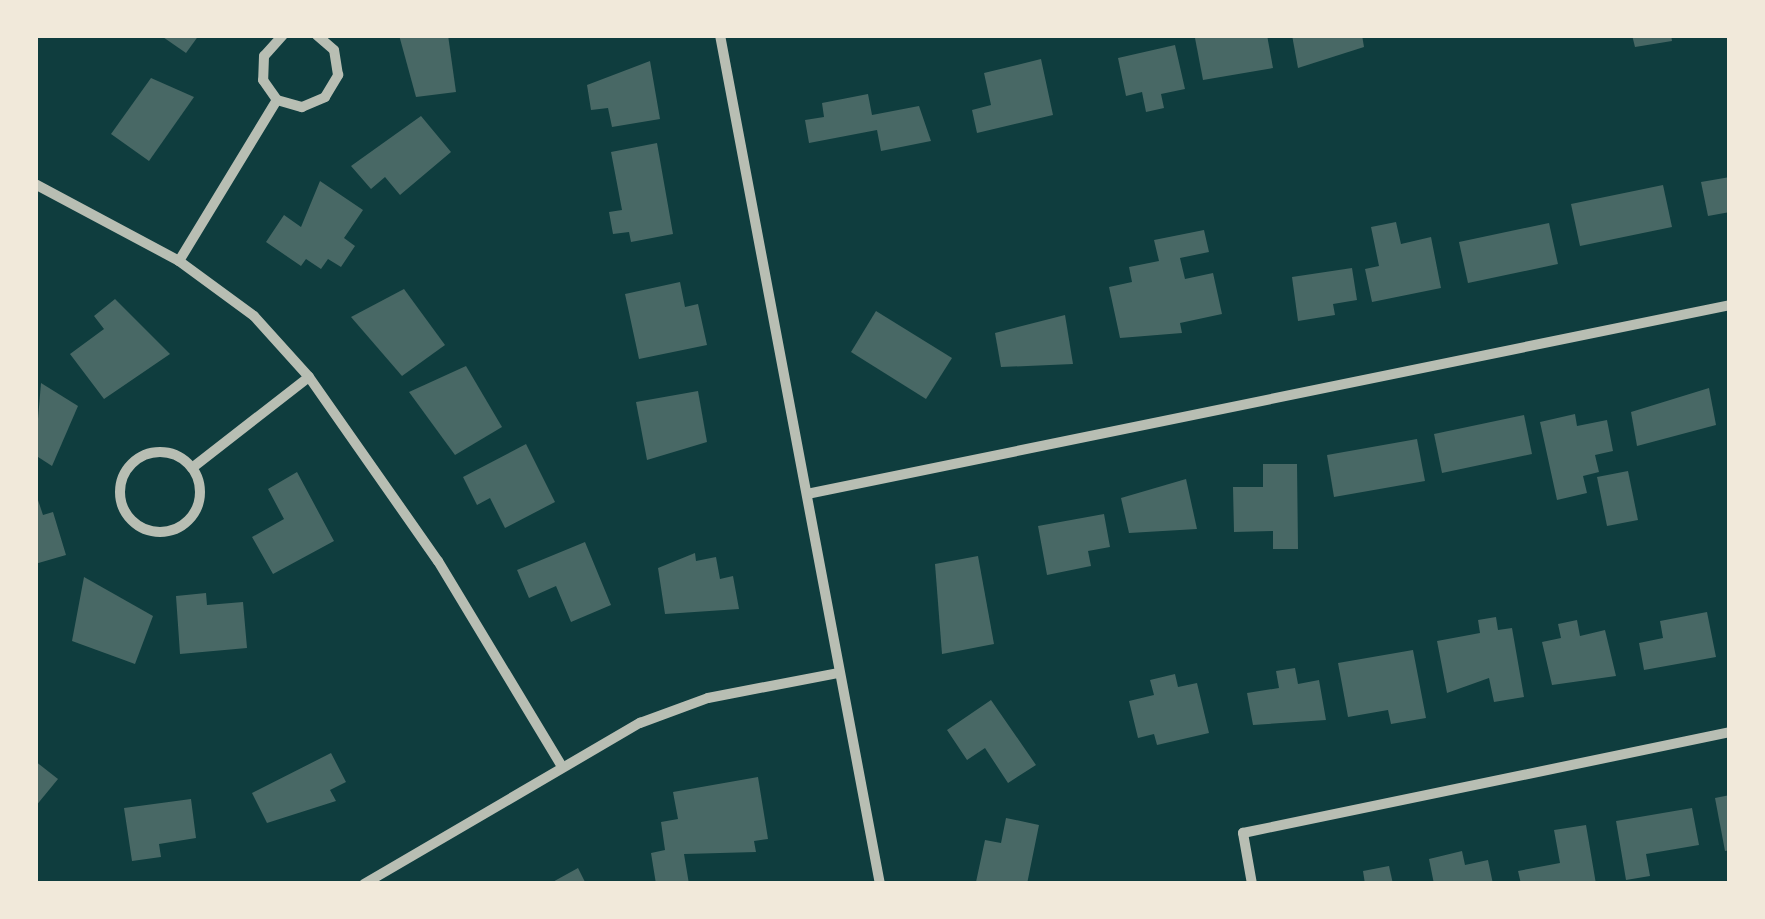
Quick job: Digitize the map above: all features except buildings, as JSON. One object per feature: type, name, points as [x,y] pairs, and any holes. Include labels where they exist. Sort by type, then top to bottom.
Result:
[{"type":"street","points":[[283,35],[262,68],[277,100],[302,107],[334,87],[338,62],[317,35]]},
{"type":"street","points":[[720,35],[880,884]]},
{"type":"street","points":[[179,261],[277,100]]},
{"type":"street","points":[[35,184],[179,261],[254,316],[309,377],[438,562],[560,763]]},
{"type":"street","points":[[806,494],[1730,305]]},
{"type":"street","points":[[192,468],[309,377]]},
{"type":"street","points":[[170,453],[192,468],[200,492],[182,524],[146,529],[126,513],[120,486],[143,455],[170,453]]},
{"type":"street","points":[[364,884],[560,763],[708,698],[838,673]]},
{"type":"street","points":[[1252,884],[1243,832],[1730,732]]}]
